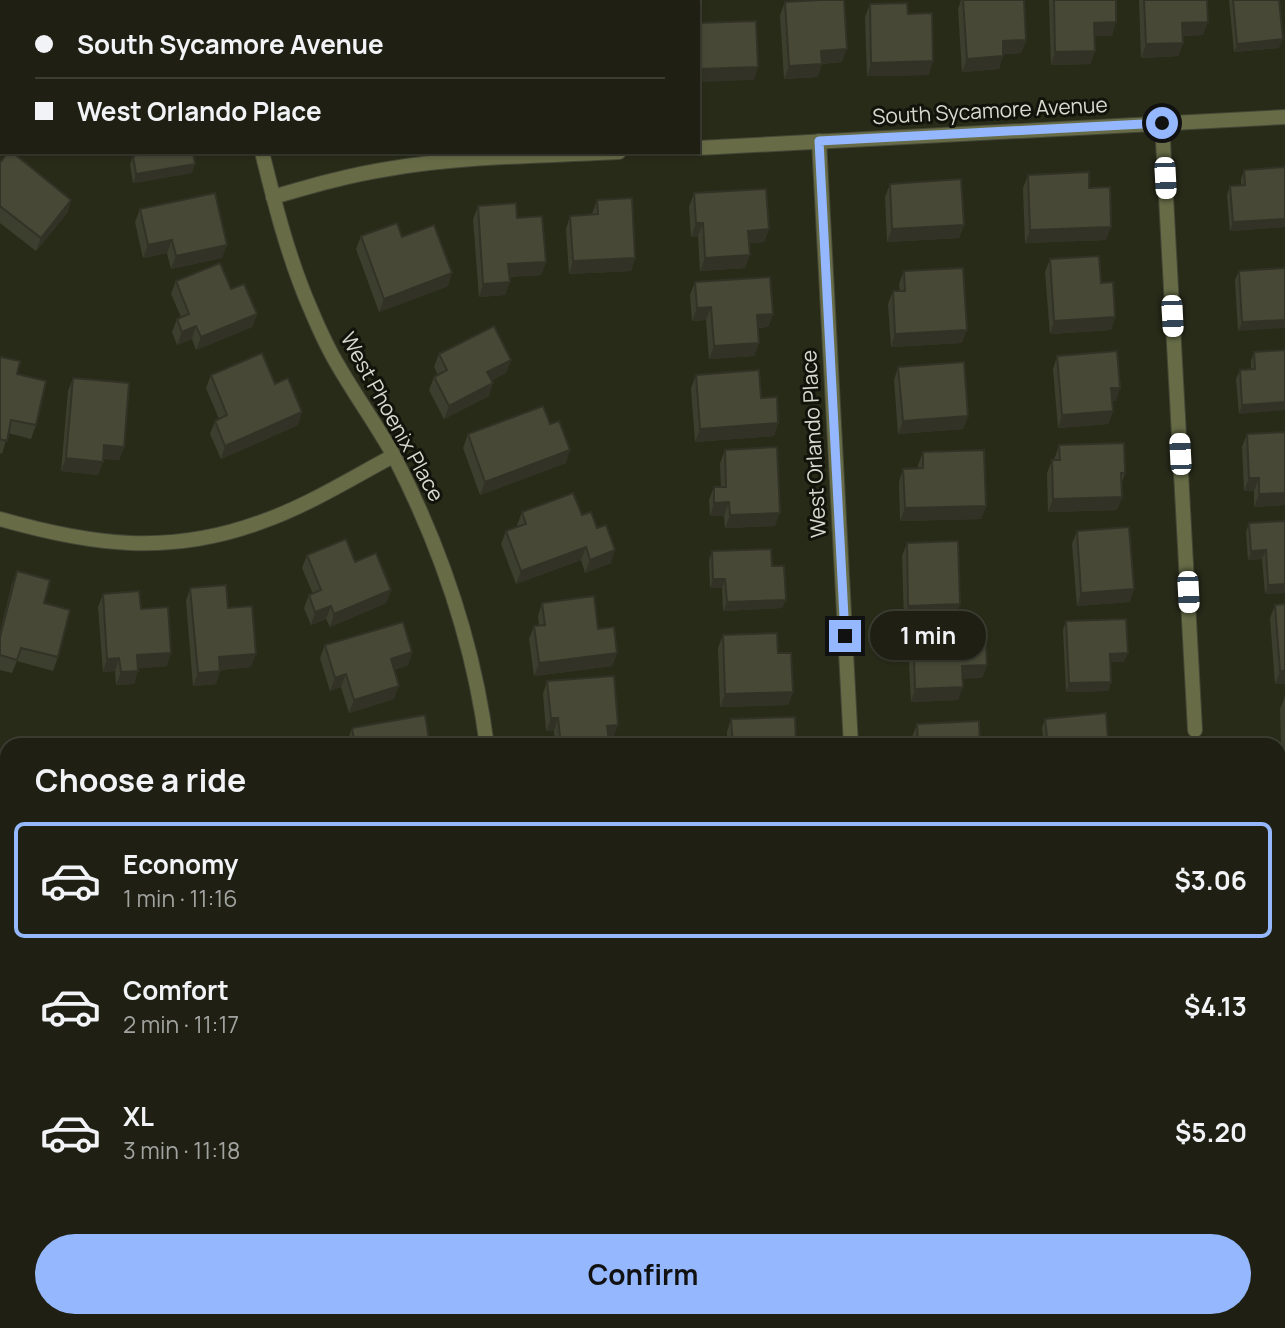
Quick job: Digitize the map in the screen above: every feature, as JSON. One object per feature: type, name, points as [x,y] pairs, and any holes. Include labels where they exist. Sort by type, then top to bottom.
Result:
[{"type":"street","name":"South Sycamore Avenue","points":[[700,148],[1285,117]]},
{"type":"street","points":[[1162,123],[1195,730]]},
{"type":"street","name":"West Orlando Place","points":[[819,141],[851,738]]},
{"type":"street","name":"West Phoenix Place","points":[[262,154],[291,257],[310,309],[337,364],[393,456],[424,519],[470,651],[486,738]]},
{"type":"street","points":[[273,197],[348,176],[390,168],[584,154]]},
{"type":"street","points":[[0,519],[52,534],[88,540],[138,544],[186,542],[218,536],[261,522],[299,506],[393,456]]},
{"type":"building","points":[[844,0],[847,49],[821,51],[822,64],[789,66],[785,2]]},
{"type":"building","points":[[963,0],[1024,0],[1026,40],[1003,41],[1003,56],[967,59]]},
{"type":"building","points":[[1054,0],[1116,0],[1116,22],[1094,23],[1095,51],[1055,52]]},
{"type":"building","points":[[1144,0],[1207,0],[1208,22],[1182,23],[1183,43],[1146,44]]},
{"type":"building","points":[[1233,0],[1279,0],[1283,39],[1237,44]]},
{"type":"building","points":[[907,3],[908,14],[932,13],[933,61],[871,63],[870,4]]},
{"type":"building","points":[[756,21],[758,67],[700,69],[700,23]]},
{"type":"building","points":[[7,154],[14,154],[71,200],[41,238],[0,206],[0,163]]},
{"type":"building","points":[[193,154],[195,164],[136,174],[133,156]]},
{"type":"building","points":[[1285,167],[1285,219],[1233,222],[1230,186],[1245,185],[1244,170]]},
{"type":"building","points":[[1089,172],[1089,188],[1110,187],[1111,227],[1030,230],[1028,175]]},
{"type":"building","points":[[961,179],[964,225],[892,229],[890,184]]},
{"type":"building","points":[[766,189],[769,229],[748,231],[750,255],[705,258],[703,223],[696,223],[694,193]]},
{"type":"building","points":[[215,193],[227,245],[176,256],[172,240],[148,245],[140,209]]},
{"type":"building","points":[[632,198],[635,258],[573,261],[570,216],[598,214],[597,200]]},
{"type":"building","points":[[516,203],[517,218],[542,216],[546,262],[508,264],[510,282],[483,284],[478,206]]},
{"type":"building","points":[[397,223],[402,237],[434,225],[452,273],[384,299],[361,236]]},
{"type":"building","points":[[1099,256],[1101,283],[1113,282],[1115,317],[1054,321],[1050,259]]},
{"type":"building","points":[[220,263],[231,289],[244,284],[257,314],[201,337],[196,326],[182,332],[177,319],[189,314],[176,281]]},
{"type":"building","points":[[963,268],[967,330],[895,334],[893,291],[905,291],[904,271]]},
{"type":"building","points":[[1285,268],[1285,320],[1242,322],[1239,271]]},
{"type":"building","points":[[770,277],[773,314],[757,315],[759,343],[714,346],[711,307],[697,308],[695,282]]},
{"type":"building","points":[[494,326],[511,360],[487,372],[493,383],[449,406],[434,377],[447,370],[439,354]]},
{"type":"building","points":[[1285,350],[1285,402],[1242,405],[1240,370],[1255,369],[1254,352]]},
{"type":"building","points":[[1117,351],[1120,388],[1111,388],[1113,411],[1062,415],[1057,356]]},
{"type":"building","points":[[262,353],[275,384],[288,378],[302,412],[225,446],[215,421],[227,415],[211,375]]},
{"type":"building","points":[[0,357],[20,361],[17,374],[46,381],[36,425],[11,420],[7,441],[0,439]]},
{"type":"building","points":[[964,362],[968,416],[903,421],[898,367]]},
{"type":"building","points":[[759,370],[761,398],[777,397],[778,423],[700,429],[696,375]]},
{"type":"building","points":[[73,378],[129,383],[124,447],[104,445],[103,462],[66,458]]},
{"type":"building","points":[[543,406],[550,424],[559,421],[570,450],[485,482],[468,434]]},
{"type":"building","points":[[1285,432],[1285,493],[1259,494],[1259,478],[1249,478],[1247,434]]},
{"type":"building","points":[[1124,443],[1125,473],[1121,473],[1122,497],[1053,499],[1052,460],[1060,460],[1059,445]]},
{"type":"building","points":[[777,447],[780,513],[730,515],[729,502],[714,503],[714,487],[726,487],[725,450]]},
{"type":"building","points":[[984,450],[986,506],[905,508],[903,469],[923,468],[923,452]]},
{"type":"building","points":[[573,493],[582,515],[591,512],[597,528],[606,525],[615,550],[590,560],[586,547],[521,571],[506,531],[526,524],[522,512]]},
{"type":"building","points":[[1285,521],[1285,584],[1268,585],[1266,550],[1251,551],[1249,523]]},
{"type":"building","points":[[1129,527],[1134,589],[1081,593],[1077,531]]},
{"type":"building","points":[[346,539],[355,562],[376,553],[391,590],[334,614],[331,606],[315,612],[309,595],[321,590],[307,555]]},
{"type":"building","points":[[958,541],[960,604],[908,606],[907,543]]},
{"type":"building","points":[[771,549],[772,566],[784,566],[786,600],[727,602],[725,579],[713,579],[712,551]]},
{"type":"building","points":[[17,571],[50,580],[44,603],[70,610],[58,657],[21,648],[17,660],[0,655],[0,637]]},
{"type":"building","points":[[226,585],[228,608],[252,606],[256,654],[219,657],[220,671],[198,673],[190,588]]},
{"type":"building","points":[[139,591],[141,609],[168,607],[171,653],[137,655],[138,671],[121,672],[119,658],[107,659],[103,594]]},
{"type":"building","points":[[594,596],[598,629],[614,627],[617,653],[539,663],[534,626],[545,625],[542,603]]},
{"type":"building","points":[[1285,604],[1285,671],[1280,671],[1275,605]]},
{"type":"building","points":[[1126,619],[1128,653],[1110,654],[1111,682],[1069,683],[1066,621]]},
{"type":"building","points":[[403,622],[412,652],[391,659],[399,686],[354,700],[346,674],[335,678],[325,645]]},
{"type":"building","points":[[985,627],[987,665],[962,666],[963,687],[915,689],[913,629]]},
{"type":"building","points":[[777,633],[778,653],[791,653],[793,692],[725,694],[723,635]]},
{"type":"building","points":[[614,676],[618,725],[607,726],[608,738],[560,738],[558,718],[551,718],[547,681]]},
{"type":"building","points":[[1106,713],[1108,738],[1047,738],[1045,719]]},
{"type":"building","points":[[425,715],[429,738],[354,738],[352,728]]},
{"type":"building","points":[[795,717],[796,738],[732,738],[731,719]]},
{"type":"building","points":[[979,721],[980,738],[918,738],[917,724]]},
{"type":"route","points":[[845,636],[819,141],[1162,123]]}]
